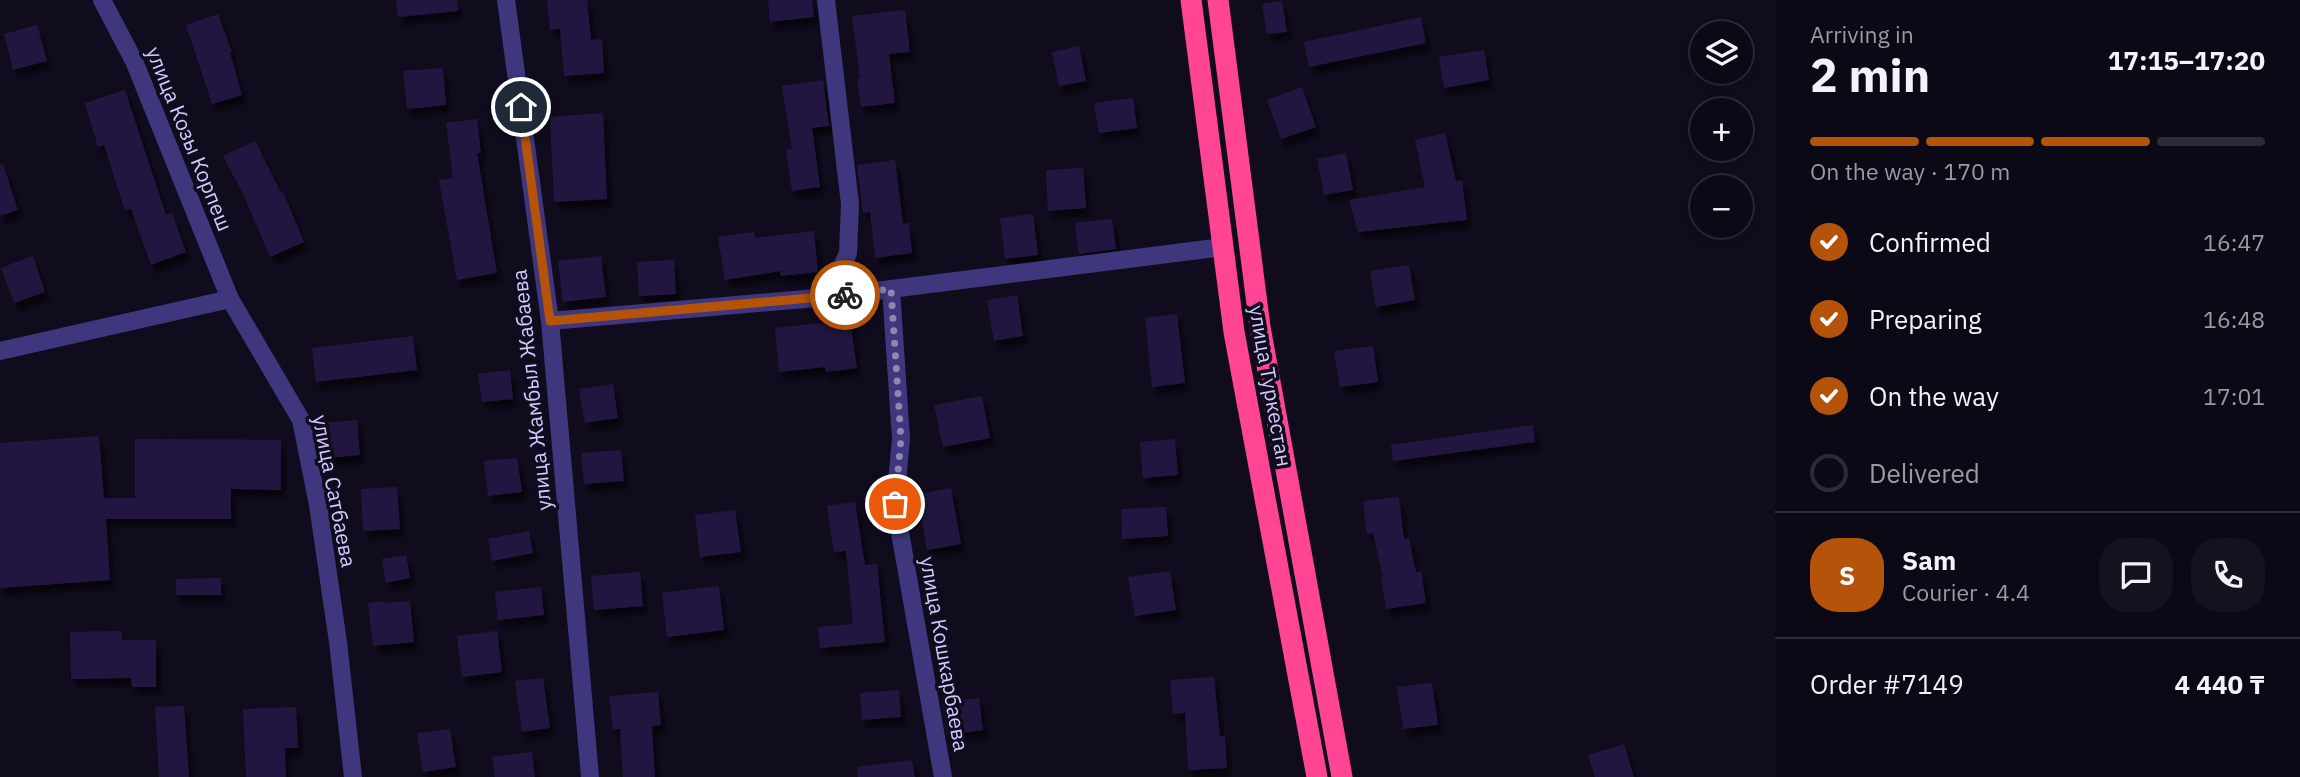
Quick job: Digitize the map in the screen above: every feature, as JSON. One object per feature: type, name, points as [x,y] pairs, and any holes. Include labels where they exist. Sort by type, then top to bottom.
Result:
[{"type":"highway","name":"улица Туркестан","points":[[1191,0],[1234,332],[1317,777]]},
{"type":"highway","name":"улица Туркестан","points":[[1218,0],[1260,327],[1342,777]]},
{"type":"highway","points":[[1234,332],[1260,327]]},
{"type":"street","name":"улица Козы Корпеш","points":[[102,0],[134,61],[230,299]]},
{"type":"street","name":"улица Жамбыл Жабаева","points":[[506,0],[550,321],[590,777]]},
{"type":"street","points":[[826,0],[850,204],[848,253],[828,297]]},
{"type":"street","points":[[550,321],[828,297],[1223,247]]},
{"type":"street","name":"улица Кошкарбаева","points":[[891,289],[901,439],[895,504],[943,777]]},
{"type":"street","points":[[1,347],[230,299]]},
{"type":"street","name":"улица Сатбаева","points":[[230,299],[301,420],[336,628],[353,777]]},
{"type":"building","points":[[396,0],[457,0],[458,11],[398,17]]},
{"type":"building","points":[[547,0],[587,0],[591,40],[602,39],[604,73],[564,76],[560,29],[550,30]]},
{"type":"building","points":[[768,0],[812,0],[814,17],[770,22]]},
{"type":"building","points":[[1282,1],[1287,32],[1267,34],[1262,4]]},
{"type":"building","points":[[905,10],[910,52],[889,54],[895,103],[861,107],[852,16]]},
{"type":"building","points":[[218,14],[232,52],[230,53],[242,95],[212,104],[186,25]]},
{"type":"building","points":[[1421,17],[1426,43],[1309,67],[1304,42]]},
{"type":"building","points":[[37,25],[47,61],[13,70],[4,34]]},
{"type":"building","points":[[1079,46],[1086,81],[1059,86],[1052,52]]},
{"type":"building","points":[[1484,50],[1489,80],[1444,88],[1439,57]]},
{"type":"building","points":[[443,68],[446,105],[407,109],[403,71]]},
{"type":"building","points":[[823,80],[829,126],[812,128],[820,187],[792,191],[786,150],[792,149],[782,86]]},
{"type":"building","points":[[1302,87],[1316,127],[1281,139],[1267,100]]},
{"type":"building","points":[[125,90],[166,215],[172,213],[186,252],[151,265],[131,209],[125,211],[104,145],[98,147],[85,103]]},
{"type":"building","points":[[1133,98],[1137,128],[1099,133],[1094,103]]},
{"type":"building","points":[[603,113],[607,199],[554,202],[550,117]]},
{"type":"building","points":[[477,119],[481,153],[477,153],[497,273],[457,280],[439,180],[453,178],[446,123]]},
{"type":"building","points":[[1445,133],[1456,181],[1462,180],[1467,220],[1358,232],[1349,200],[1425,187],[1415,140]]},
{"type":"building","points":[[255,141],[281,193],[283,192],[304,242],[270,257],[243,194],[223,156]]},
{"type":"building","points":[[1346,153],[1353,190],[1324,195],[1317,159]]},
{"type":"building","points":[[895,160],[903,224],[909,223],[912,253],[875,258],[870,212],[863,213],[857,165]]},
{"type":"building","points":[[3,164],[18,210],[0,216],[0,165]]},
{"type":"building","points":[[1083,168],[1086,208],[1048,211],[1046,170]]},
{"type":"building","points":[[1033,214],[1038,255],[1005,259],[1000,218]]},
{"type":"building","points":[[1112,219],[1116,249],[1079,254],[1075,223]]},
{"type":"building","points":[[814,231],[818,272],[781,276],[780,271],[725,280],[718,237],[754,232],[755,238]]},
{"type":"building","points":[[33,256],[45,292],[14,303],[1,268]]},
{"type":"building","points":[[601,256],[606,297],[563,302],[558,261]]},
{"type":"building","points":[[674,260],[676,294],[639,296],[637,262]]},
{"type":"building","points":[[1409,265],[1415,300],[1376,307],[1370,271]]},
{"type":"building","points":[[1017,295],[1023,336],[994,341],[987,300]]},
{"type":"building","points":[[1177,314],[1185,383],[1152,387],[1145,318]]},
{"type":"building","points":[[850,320],[857,368],[826,372],[825,367],[779,372],[775,328]]},
{"type":"building","points":[[413,336],[417,370],[316,382],[312,348]]},
{"type":"building","points":[[1373,346],[1378,382],[1340,387],[1334,351]]},
{"type":"building","points":[[510,370],[513,399],[482,402],[478,374]]},
{"type":"building","points":[[613,384],[618,418],[585,423],[579,389]]},
{"type":"building","points":[[982,396],[990,438],[943,447],[934,405]]},
{"type":"building","points":[[357,420],[360,455],[327,458],[324,423]]},
{"type":"building","points":[[1533,425],[1535,442],[1393,461],[1391,445]]},
{"type":"building","points":[[99,436],[104,498],[135,498],[135,439],[281,440],[281,490],[231,489],[231,519],[106,519],[110,580],[0,588],[0,443]]},
{"type":"building","points":[[1175,439],[1178,475],[1143,478],[1140,442]]},
{"type":"building","points":[[621,450],[624,481],[584,484],[581,453]]},
{"type":"building","points":[[517,458],[522,492],[488,496],[484,461]]},
{"type":"building","points":[[397,487],[400,529],[363,531],[361,489]]},
{"type":"building","points":[[951,488],[961,544],[927,550],[917,494]]},
{"type":"building","points":[[1399,497],[1404,539],[1409,538],[1416,572],[1421,571],[1426,603],[1386,609],[1383,577],[1373,533],[1367,534],[1363,501]]},
{"type":"building","points":[[855,502],[865,565],[877,564],[885,642],[820,648],[818,627],[853,624],[846,551],[834,552],[827,506]]},
{"type":"building","points":[[1166,507],[1168,536],[1122,539],[1121,509]]},
{"type":"building","points":[[735,510],[741,552],[700,557],[695,515]]},
{"type":"building","points":[[529,531],[533,553],[492,561],[488,539]]},
{"type":"building","points":[[406,555],[410,578],[386,583],[382,559]]},
{"type":"building","points":[[1170,571],[1176,610],[1135,616],[1128,577]]},
{"type":"building","points":[[640,572],[643,606],[594,610],[591,576]]},
{"type":"building","points":[[221,578],[221,595],[176,595],[176,579]]},
{"type":"building","points":[[719,586],[724,630],[667,637],[662,593]]},
{"type":"building","points":[[541,587],[544,615],[498,620],[495,592]]},
{"type":"building","points":[[410,601],[414,642],[373,646],[368,603]]},
{"type":"building","points":[[122,631],[122,640],[156,640],[156,687],[132,687],[131,678],[71,679],[70,632]]},
{"type":"building","points":[[497,631],[502,672],[462,677],[457,636]]},
{"type":"building","points":[[1214,677],[1220,736],[1225,736],[1227,768],[1188,770],[1185,713],[1173,714],[1170,680]]},
{"type":"building","points":[[543,678],[550,728],[522,732],[515,681]]},
{"type":"building","points":[[1432,683],[1438,725],[1403,729],[1397,687]]},
{"type":"building","points":[[899,690],[901,717],[862,720],[860,693]]},
{"type":"building","points":[[658,692],[661,725],[652,726],[655,777],[623,777],[620,729],[613,729],[609,696]]},
{"type":"building","points":[[979,698],[983,730],[947,735],[942,703]]},
{"type":"building","points":[[184,706],[189,777],[159,777],[155,707]]},
{"type":"building","points":[[296,707],[298,748],[285,748],[286,777],[246,777],[243,709]]},
{"type":"building","points":[[450,729],[456,767],[423,772],[417,733]]},
{"type":"building","points":[[1624,744],[1634,777],[1595,777],[1588,755]]},
{"type":"building","points":[[532,752],[535,777],[495,777],[492,757]]},
{"type":"building","points":[[912,760],[915,777],[858,777],[857,767]]},
{"type":"way so far","points":[[845,295],[891,289],[901,439],[895,504]]},
{"type":"route","points":[[521,107],[550,321],[845,295]]}]
